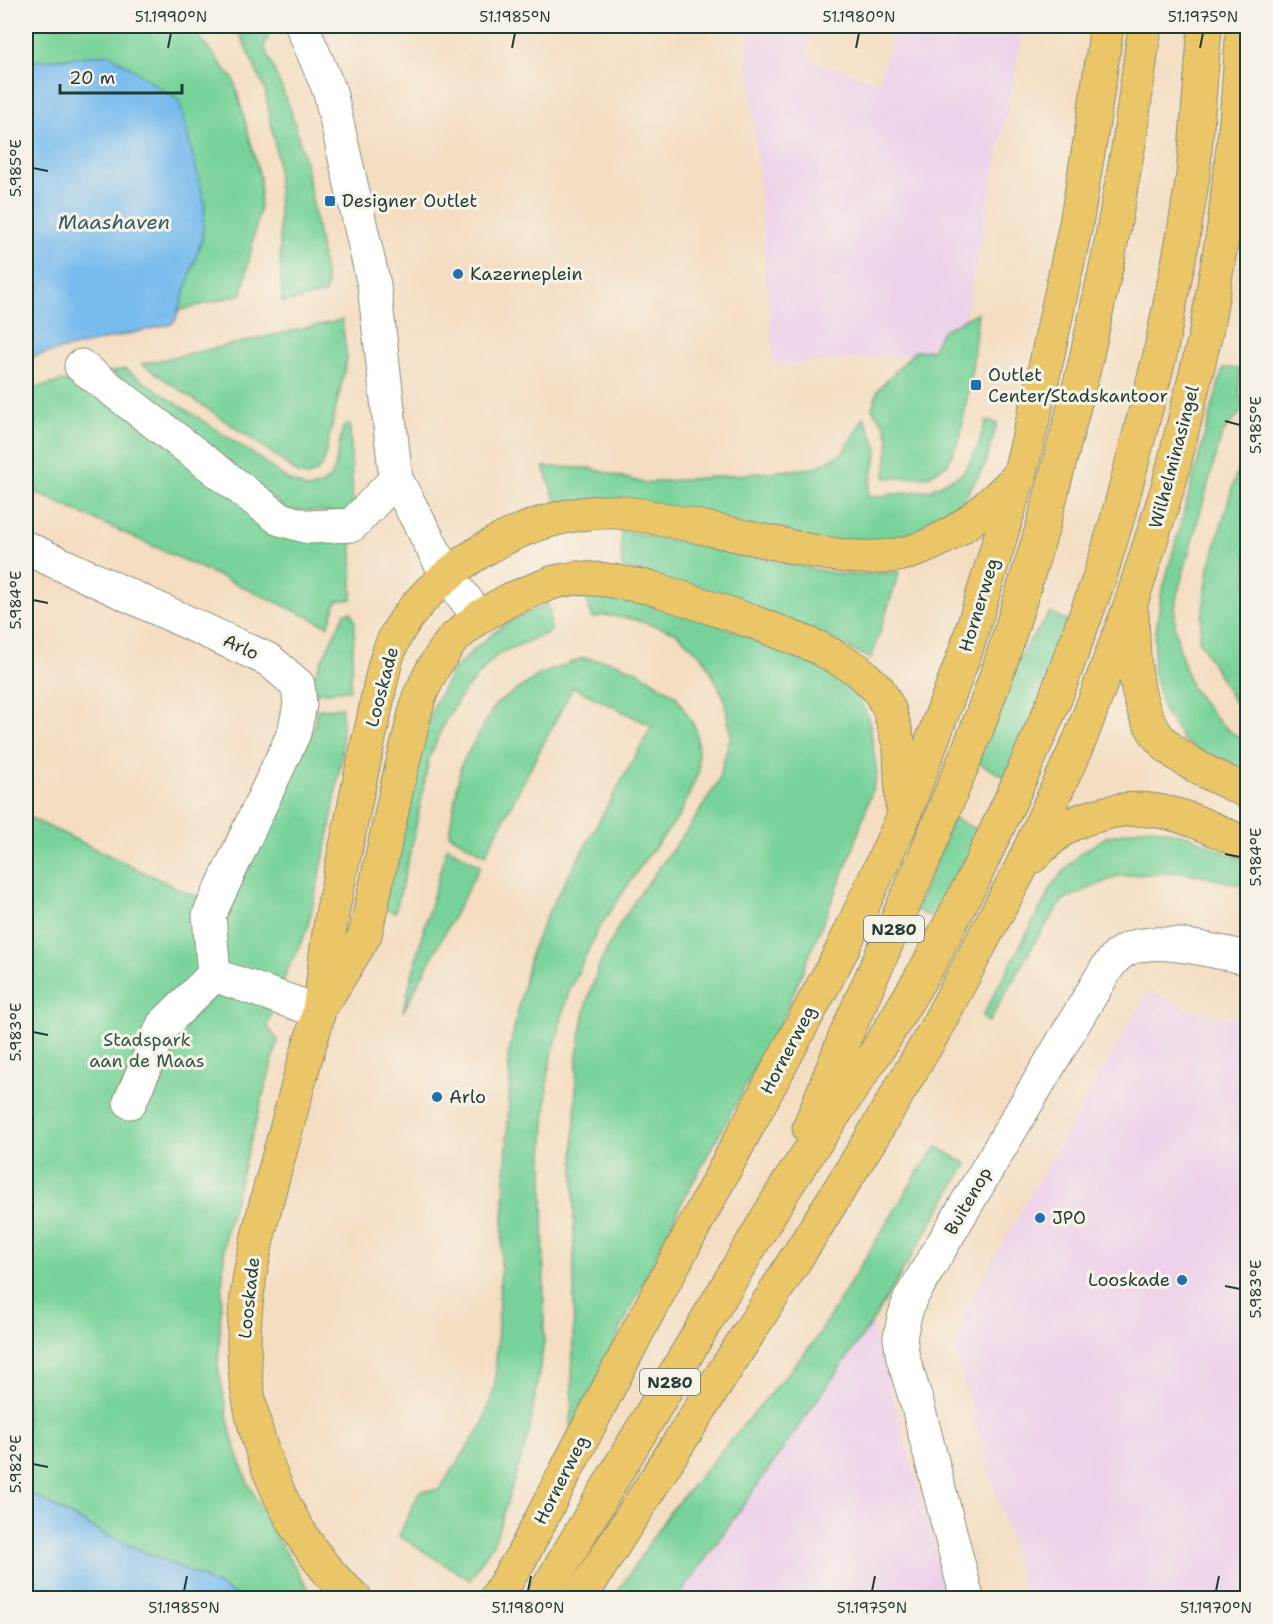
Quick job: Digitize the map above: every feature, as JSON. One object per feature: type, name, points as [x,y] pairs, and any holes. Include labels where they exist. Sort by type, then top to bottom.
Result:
[{"type":"main road","name":"N280","points":[[1019,476],[1076,224],[1107,26]]},
{"type":"main road","name":"Hornerweg","points":[[785,1188],[845,1037],[938,825],[977,729],[999,668],[1043,526],[1084,368],[1109,254],[1127,154],[1145,26]]},
{"type":"main road","name":"Hornerweg","points":[[548,1587],[785,1188],[880,1046],[930,962],[980,867],[1054,699],[1100,576],[1117,520],[1161,349],[1184,238],[1193,176],[1205,26]]},
{"type":"main road","name":"Wilhelminasingel","points":[[1022,866],[1081,737],[1131,603],[1169,484],[1206,333],[1224,227],[1236,121],[1243,26]]},
{"type":"main road","name":"Looskade","points":[[356,1599],[328,1572],[309,1546],[279,1492],[258,1439],[251,1407],[246,1378],[243,1325],[258,1232],[318,1011],[330,925],[388,656],[398,631],[412,611],[447,575],[466,560],[534,525],[577,514],[599,511],[634,514],[816,551],[866,557],[893,556],[920,549],[959,530],[1019,476]]},
{"type":"main road","name":"Hornerweg","points":[[496,1599],[522,1556],[638,1331],[842,950],[903,818],[966,650],[1019,476]]},
{"type":"main road","name":"Looskade","points":[[318,1011],[365,935],[419,697],[433,668],[452,640],[479,617],[511,599],[554,582],[578,578],[607,580],[652,588],[751,621],[817,647],[858,670],[878,689],[889,709],[900,750],[903,818]]},
{"type":"main road","points":[[1131,603],[1140,694],[1144,712],[1154,731],[1167,746],[1188,761],[1248,792]]},
{"type":"main road","points":[[1022,866],[1067,826],[1109,812],[1129,809],[1172,813],[1196,821],[1248,845]]},
{"type":"main road","name":"N280","points":[[582,1595],[872,1137],[931,1037],[1022,866]]},
{"type":"street","points":[[302,26],[330,93],[374,285],[396,479],[447,575],[479,617]]},
{"type":"street","points":[[81,366],[280,519],[308,527],[352,525],[396,479]]},
{"type":"street","name":"Arlo","points":[[26,548],[268,660],[298,685],[300,705],[294,733],[209,915],[214,975]]},
{"type":"street","name":"Buitenop","points":[[967,1599],[903,1358],[900,1338],[910,1299],[1113,959],[1140,944],[1157,943],[1248,958]]},
{"type":"street","points":[[130,1102],[163,1025],[214,975],[318,1011]]},
{"type":"shaded area","points":[[746,26],[808,26],[809,59],[878,83],[896,26],[1024,26],[958,351],[774,365]]},
{"type":"shaded area","points":[[1148,991],[1191,1010],[1247,1020],[1247,1598],[1026,1598],[955,1350],[966,1306]]},
{"type":"shaded area","points":[[872,1322],[949,1598],[678,1598]]},
{"type":"green space","points":[[26,26],[186,26],[195,32],[234,80],[260,177],[260,207],[242,294],[178,311],[202,239],[110,54],[26,62]]},
{"type":"green space","points":[[231,26],[273,26],[264,46],[291,111],[306,166],[327,285],[325,293],[282,303],[277,156],[265,90],[240,34]]},
{"type":"green space","points":[[978,312],[971,376],[960,437],[947,465],[926,477],[885,478],[889,439],[885,425],[872,409],[878,390],[915,351],[932,350],[942,331]]},
{"type":"green space","points":[[342,320],[347,359],[323,464],[317,472],[308,476],[298,474],[271,452],[142,364]]},
{"type":"green space","points":[[1223,368],[1240,369],[1239,392],[1244,408],[1222,434],[1177,595],[1175,627],[1191,687],[1218,721],[1247,745],[1247,779],[1184,741],[1164,711],[1153,671],[1161,596]]},
{"type":"green space","points":[[125,369],[288,480],[309,489],[321,485],[330,478],[334,471],[343,427],[350,424],[353,513],[287,510],[110,372]]},
{"type":"green space","points":[[64,381],[89,384],[275,527],[352,536],[352,599],[337,601],[328,626],[26,488],[26,390]]},
{"type":"green space","points":[[864,417],[878,449],[867,497],[930,490],[963,473],[977,449],[986,421],[997,423],[985,465],[961,503],[940,521],[912,539],[830,545],[558,507],[543,467],[590,468],[643,483],[815,468],[843,453]]},
{"type":"green space","points":[[1247,450],[1247,712],[1233,700],[1199,640],[1209,567],[1236,475]]},
{"type":"green space","points":[[621,530],[844,575],[899,572],[871,659],[826,637],[622,567]]},
{"type":"green space","points":[[627,595],[668,605],[841,672],[869,719],[877,775],[852,852],[785,1014],[681,1204],[571,1433],[577,1055],[587,1001],[600,963],[620,924],[640,893],[691,825],[718,782],[731,735],[724,697],[703,657],[675,632],[633,619],[603,615],[593,618],[585,596]]},
{"type":"green space","points":[[548,604],[551,631],[498,654],[464,691],[446,719],[429,758],[414,837],[395,913],[383,907],[423,734],[435,703],[453,670],[477,647],[506,623]]},
{"type":"green space","points":[[351,612],[355,622],[350,690],[312,693],[311,682],[345,613]]},
{"type":"green space","points":[[1050,613],[1068,621],[1007,778],[978,763],[1008,681],[1029,642]]},
{"type":"green space","points":[[583,658],[610,661],[639,672],[676,696],[696,729],[699,770],[680,815],[644,861],[597,931],[568,994],[548,1071],[543,1160],[544,1342],[529,1433],[495,1540],[470,1580],[399,1536],[420,1491],[439,1490],[482,1426],[495,1385],[510,1082],[508,1056],[531,952],[549,911],[652,726],[573,687],[485,855],[449,834],[461,765],[496,704],[541,674]]},
{"type":"green space","name":"Stadspark aan de Maas","points":[[342,707],[342,754],[329,834],[307,930],[288,968],[267,1026],[278,1041],[225,1235],[218,1366],[231,1434],[247,1481],[276,1536],[314,1598],[241,1598],[202,1577],[102,1533],[26,1491],[26,816],[192,895],[232,901],[315,725],[316,710]]},
{"type":"green space","points":[[953,818],[982,832],[938,920],[916,910]]},
{"type":"green space","points":[[1148,827],[1190,836],[1247,863],[1247,886],[1184,872],[1118,876],[1063,900],[1037,938],[989,1022],[982,1017],[1054,883],[1078,855],[1106,837]]},
{"type":"green space","points":[[447,847],[480,866],[403,1012],[423,932]]},
{"type":"green space","points":[[937,1147],[967,1164],[872,1322],[678,1598],[614,1598],[669,1513],[814,1342],[920,1169]]},
{"type":"water","name":"Maashaven","points":[[110,54],[179,101],[205,204],[202,239],[175,321],[171,324],[26,358],[26,62]]},
{"type":"water","points":[[26,1491],[102,1533],[202,1577],[241,1598],[26,1598]]},
{"type":"place","name":"Designer Outlet","points":[[330,201]]},
{"type":"place","name":"Kazerneplein","points":[[458,274]]},
{"type":"place","name":"Outlet Center/Stadskantoor","points":[[976,385]]},
{"type":"place","name":"Arlo","points":[[437,1097]]},
{"type":"place","name":"JPO","points":[[1040,1218]]},
{"type":"place","name":"Looskade","points":[[1182,1280]]}]
